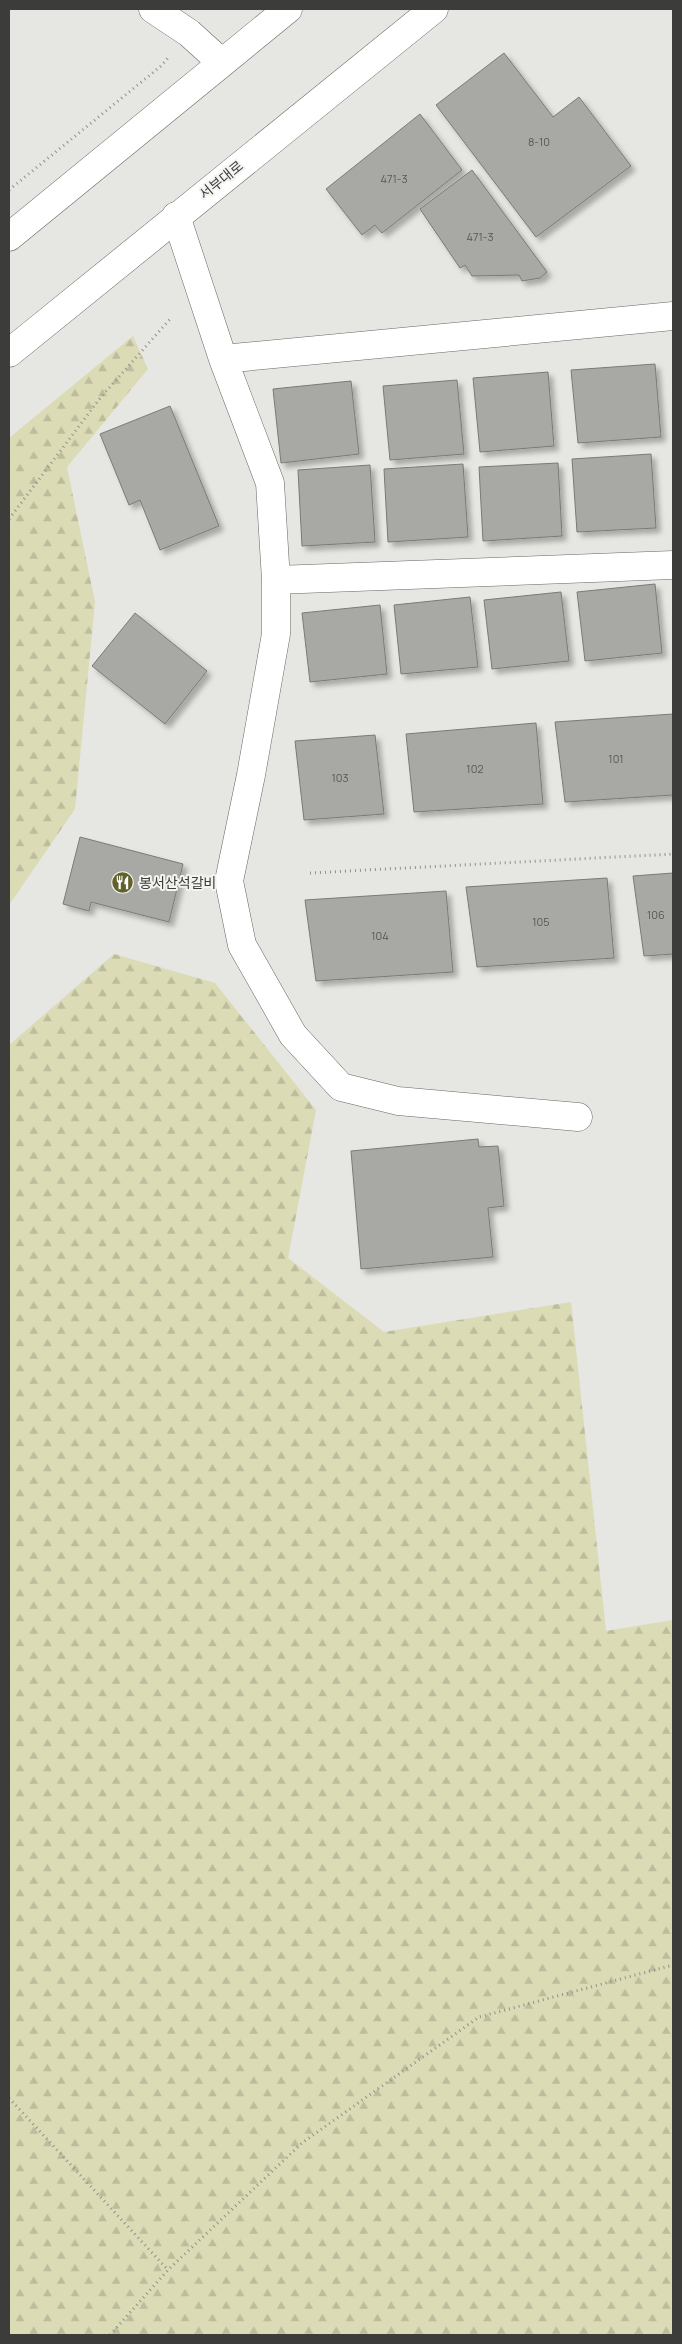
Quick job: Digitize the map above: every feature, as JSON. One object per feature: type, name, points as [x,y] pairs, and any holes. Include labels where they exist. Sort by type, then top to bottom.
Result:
[{"type":"street","points":[[153,9],[189,33],[221,62]]},
{"type":"street","points":[[9,237],[288,9]]},
{"type":"street","name":"서부대로","points":[[9,353],[434,9]]},
{"type":"street","points":[[176,216],[223,359],[270,483],[276,580],[276,634],[251,775],[229,881],[242,945],[293,1035],[341,1087],[398,1101],[578,1117]]},
{"type":"street","points":[[223,359],[673,316]]},
{"type":"street","points":[[276,580],[673,565]]},
{"type":"path","points":[[9,190],[161,66],[189,33]]},
{"type":"path","points":[[9,519],[101,397],[171,318]]},
{"type":"path","points":[[310,873],[673,854]]},
{"type":"path","points":[[110,2335],[168,2270],[302,2142],[479,2017],[673,1965]]},
{"type":"path","points":[[9,2098],[168,2270]]},
{"type":"green space","points":[[133,336],[148,369],[67,467],[95,602],[75,809],[9,905],[9,438]]},
{"type":"green space","points":[[114,954],[215,983],[316,1110],[288,1258],[384,1332],[571,1302],[606,1631],[673,1620],[673,2335],[9,2335],[9,1045]]},
{"type":"building","points":[[504,53],[553,117],[579,97],[631,166],[536,237],[436,105]]},
{"type":"building","points":[[420,114],[462,170],[382,233],[375,225],[362,235],[326,189]]},
{"type":"building","points":[[472,170],[547,272],[540,278],[522,281],[519,275],[472,276],[465,265],[460,268],[420,209]]},
{"type":"building","points":[[655,364],[661,437],[578,443],[571,370]]},
{"type":"building","points":[[548,372],[554,446],[480,452],[473,378]]},
{"type":"building","points":[[457,380],[464,454],[390,460],[383,386]]},
{"type":"building","points":[[351,381],[359,454],[281,463],[273,389]]},
{"type":"building","points":[[170,406],[219,526],[160,550],[140,500],[129,505],[100,434]]},
{"type":"building","points":[[651,454],[656,528],[577,532],[572,459]]},
{"type":"building","points":[[558,463],[562,536],[483,541],[479,467]]},
{"type":"building","points":[[463,464],[468,537],[388,542],[384,469]]},
{"type":"building","points":[[370,465],[375,542],[302,546],[298,470]]},
{"type":"building","points":[[655,584],[662,653],[585,661],[577,592]]},
{"type":"building","points":[[561,592],[569,661],[492,669],[484,600]]},
{"type":"building","points":[[470,597],[478,667],[401,674],[394,605]]},
{"type":"building","points":[[380,605],[387,674],[310,682],[302,613]]},
{"type":"building","points":[[135,613],[207,671],[165,724],[92,666]]},
{"type":"building","points":[[673,714],[673,795],[565,802],[555,722]]},
{"type":"building","points":[[536,723],[543,804],[414,812],[406,734]]},
{"type":"building","points":[[375,735],[384,814],[304,820],[295,741]]},
{"type":"building","name":"봉서산석갈비","points":[[80,837],[183,864],[169,922],[91,902],[89,911],[63,904]]},
{"type":"building","points":[[673,873],[673,954],[644,956],[633,876]]},
{"type":"building","points":[[607,878],[614,958],[477,967],[466,887]]},
{"type":"building","points":[[446,891],[453,972],[316,981],[305,900]]},
{"type":"building","points":[[478,1139],[479,1147],[498,1146],[504,1206],[488,1208],[493,1257],[361,1269],[351,1151]]},
{"type":"place","name":"봉서산석갈비","points":[[123,883]]}]
